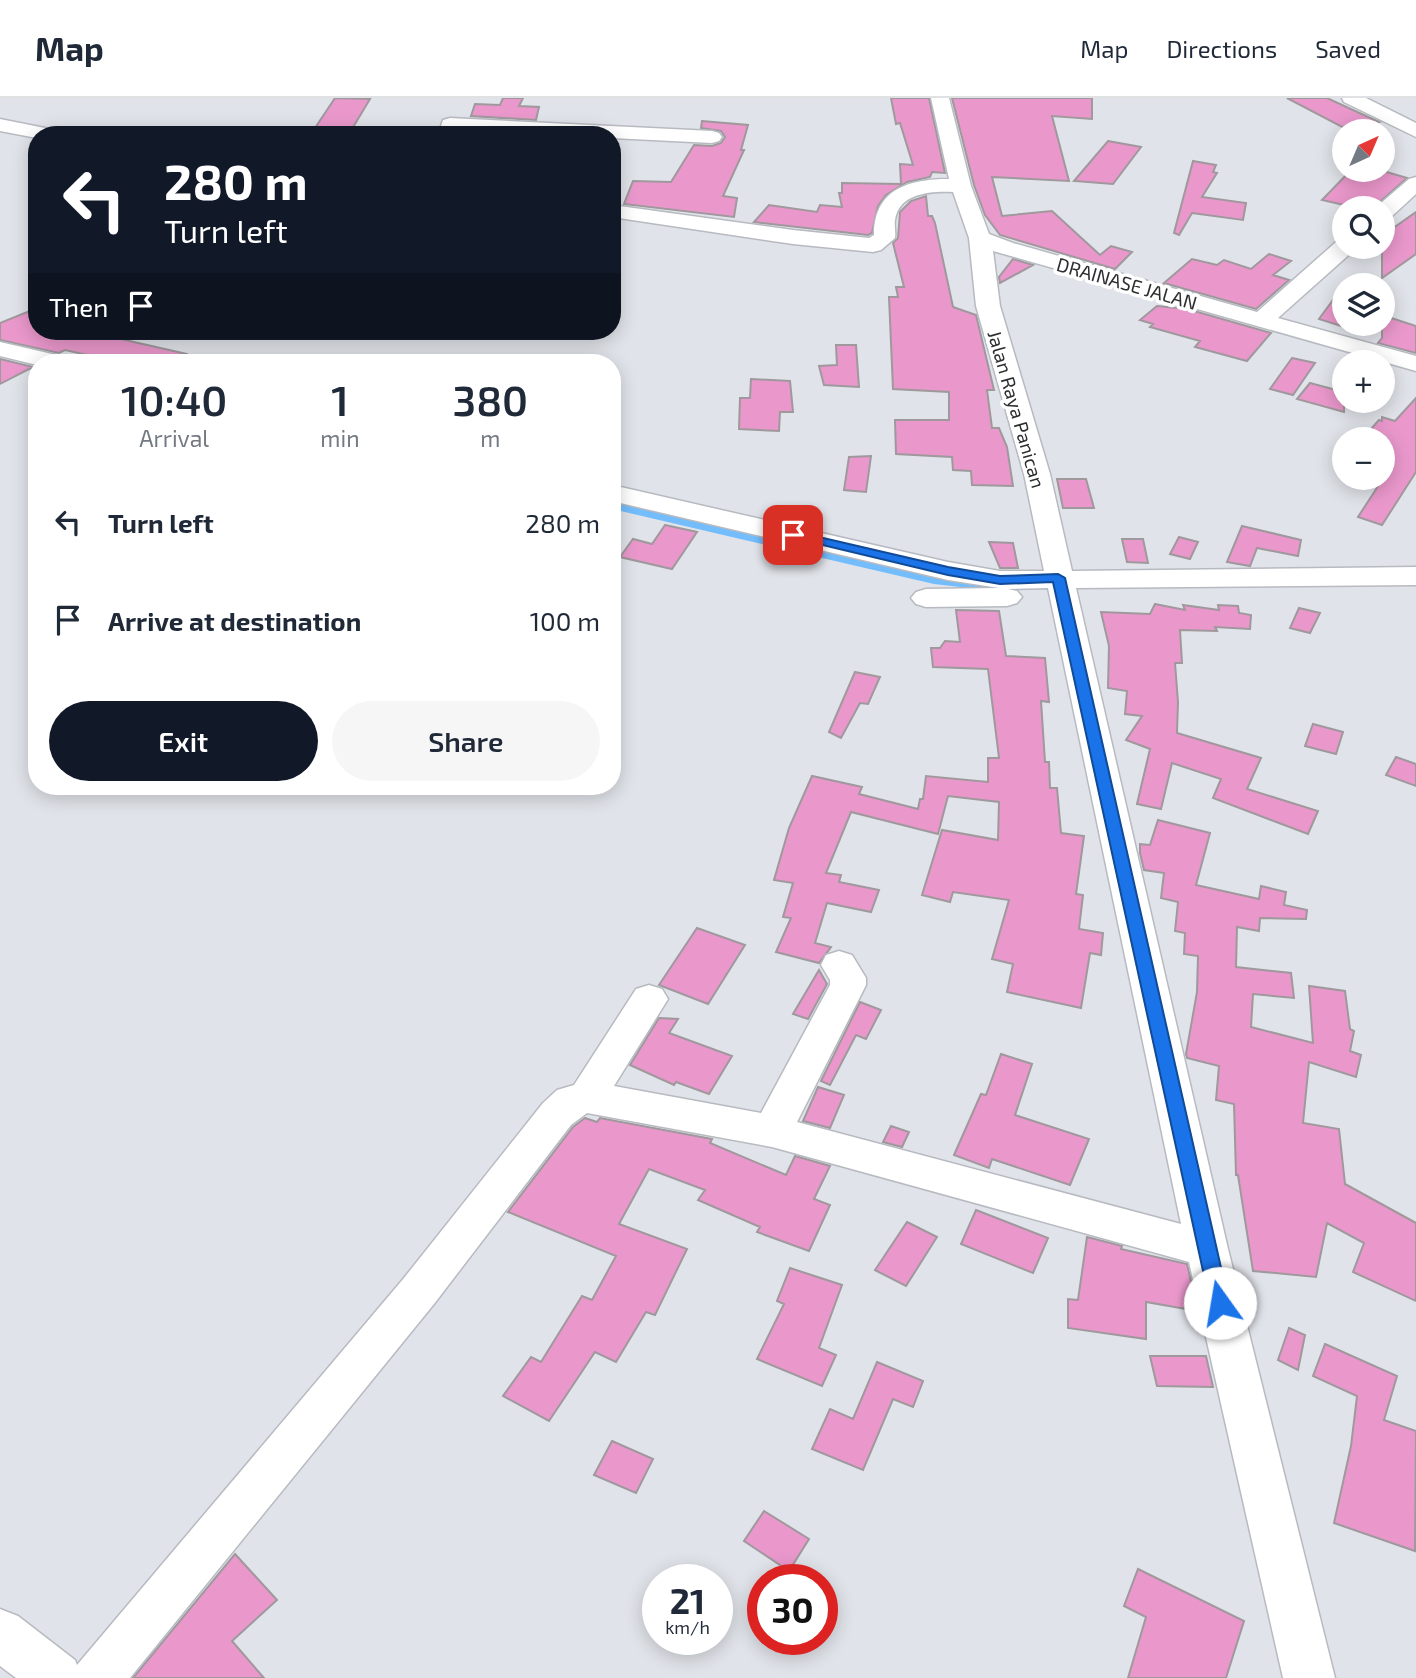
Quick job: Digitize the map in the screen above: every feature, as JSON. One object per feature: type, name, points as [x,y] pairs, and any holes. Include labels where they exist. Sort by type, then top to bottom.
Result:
[{"type":"street","points":[[940,98],[961,186],[980,238]]},
{"type":"street","points":[[1351,98],[1416,131]]},
{"type":"street","points":[[450,123],[506,126]]},
{"type":"street","points":[[0,125],[28,130]]},
{"type":"street","points":[[621,132],[712,137]]},
{"type":"street","points":[[1395,202],[1416,183]]},
{"type":"street","points":[[621,212],[793,237],[873,245],[884,239],[884,220],[900,197],[922,186],[961,186]]},
{"type":"street","name":"DRAINASE JALAN","points":[[980,238],[1005,248],[1416,364]]},
{"type":"street","name":"Jalan Raya Panican","points":[[980,238],[988,306],[1037,474],[1207,1249],[1309,1678]]},
{"type":"street","points":[[1262,320],[1332,258]]},
{"type":"street","points":[[0,349],[28,356]]},
{"type":"street","points":[[621,495],[948,571],[1000,580],[1059,584],[1416,593]]},
{"type":"street","points":[[926,598],[1059,584],[1416,576]]},
{"type":"street","points":[[772,1132],[848,985],[848,978],[839,965]]},
{"type":"street","points":[[587,1097],[649,999]]},
{"type":"street","points":[[97,1678],[419,1291],[557,1114],[571,1101],[587,1097],[772,1132],[1207,1249]]},
{"type":"street","points":[[0,1634],[57,1678]]},
{"type":"building","points":[[335,98],[370,99],[354,126],[316,126]]},
{"type":"building","points":[[503,98],[523,98],[519,106],[539,107],[536,120],[471,116],[475,104],[500,105]]},
{"type":"building","points":[[891,98],[929,98],[945,173],[932,172],[930,177],[907,182],[886,195],[878,206],[872,233],[868,235],[754,222],[769,205],[817,212],[820,205],[842,207],[839,193],[842,193],[842,183],[901,184],[900,164],[913,165],[900,123],[896,124]]},
{"type":"building","points":[[952,98],[1092,98],[1092,119],[1052,116],[1069,181],[992,177],[1002,216],[1052,211],[1100,255],[1111,246],[1132,252],[1115,269],[1000,235],[985,215],[974,185]]},
{"type":"building","points":[[1287,98],[1327,98],[1372,119],[1332,119],[1332,122]]},
{"type":"building","points":[[702,121],[748,125],[741,150],[744,150],[723,196],[737,198],[734,217],[624,204],[633,181],[671,182],[694,145],[712,146],[721,143],[725,137],[721,131],[701,128]]},
{"type":"building","points":[[1108,141],[1141,147],[1113,184],[1074,181]]},
{"type":"building","points":[[1193,161],[1216,165],[1213,172],[1217,173],[1202,197],[1246,203],[1243,220],[1192,213],[1179,235],[1174,233]]},
{"type":"building","points":[[1395,174],[1407,178],[1387,196],[1332,196],[1332,202],[1322,200],[1339,182],[1395,182]]},
{"type":"building","points":[[926,196],[928,216],[932,216],[935,223],[953,307],[976,315],[994,390],[987,390],[992,428],[999,428],[1007,447],[1013,486],[972,485],[971,471],[953,470],[952,457],[896,454],[895,420],[949,420],[949,392],[893,389],[889,297],[898,297],[896,287],[904,287],[893,243],[898,238],[900,212],[911,201]]},
{"type":"building","points":[[1416,212],[1416,254],[1389,273],[1382,273],[1382,259],[1395,259],[1395,227]]},
{"type":"building","points":[[1269,254],[1291,261],[1273,275],[1289,280],[1256,309],[1164,283],[1192,259],[1217,265],[1224,260],[1251,269]]},
{"type":"building","points":[[1013,259],[1033,265],[1000,283],[999,277]]},
{"type":"building","points":[[1332,301],[1332,323],[1319,319]]},
{"type":"building","points":[[1157,306],[1177,306],[1271,333],[1247,361],[1195,347],[1200,341],[1150,327],[1153,324],[1140,320]]},
{"type":"building","points":[[28,312],[28,340],[125,340],[187,354],[83,354],[65,350],[59,353],[0,340],[0,323]]},
{"type":"building","points":[[1395,319],[1416,326],[1416,353],[1378,343],[1382,338],[1395,336]]},
{"type":"building","points":[[836,345],[856,345],[859,387],[824,385],[819,366],[837,365]]},
{"type":"building","points":[[1292,358],[1315,363],[1293,395],[1270,389]]},
{"type":"building","points":[[0,359],[28,366],[28,370],[0,384]]},
{"type":"building","points":[[751,379],[790,381],[793,412],[780,412],[779,431],[739,429],[740,398],[750,398]]},
{"type":"building","points":[[1310,383],[1332,389],[1332,409],[1297,399]]},
{"type":"building","points":[[1416,398],[1416,472],[1382,525],[1358,517],[1376,490],[1395,490],[1395,427],[1373,427],[1379,420],[1382,421],[1382,417],[1395,421]]},
{"type":"building","points":[[871,456],[866,492],[844,490],[849,457]]},
{"type":"building","points":[[1057,479],[1086,479],[1094,508],[1063,508]]},
{"type":"building","points":[[665,525],[697,532],[672,569],[621,557],[633,539],[652,544]]},
{"type":"building","points":[[1242,526],[1301,540],[1298,556],[1257,548],[1250,566],[1227,562]]},
{"type":"building","points":[[1179,537],[1198,542],[1190,559],[1170,554]]},
{"type":"building","points":[[1122,539],[1143,539],[1148,563],[1127,562]]},
{"type":"building","points":[[989,542],[1013,543],[1018,568],[1000,568]]},
{"type":"building","points":[[1155,604],[1185,610],[1183,605],[1219,610],[1218,605],[1238,606],[1239,613],[1251,615],[1250,629],[1215,627],[1217,631],[1180,630],[1182,663],[1175,663],[1177,733],[1261,758],[1247,789],[1318,811],[1308,834],[1213,798],[1221,779],[1172,763],[1161,809],[1137,804],[1150,749],[1126,740],[1142,716],[1125,714],[1127,691],[1108,688],[1109,646],[1101,612],[1150,614]]},
{"type":"building","points":[[1299,608],[1320,613],[1310,633],[1290,628]]},
{"type":"building","points":[[956,610],[999,611],[1006,656],[1045,658],[1049,702],[1041,701],[1045,762],[1049,762],[1050,788],[1057,788],[1061,833],[1084,836],[1076,894],[1083,895],[1079,929],[1103,933],[1101,955],[1090,953],[1081,1008],[1007,992],[1013,964],[992,959],[1009,900],[953,892],[950,902],[922,895],[942,830],[998,840],[999,802],[948,796],[938,834],[851,812],[826,873],[841,875],[839,882],[879,890],[871,912],[827,903],[815,943],[831,947],[819,963],[776,952],[791,918],[783,917],[793,883],[774,880],[789,828],[812,776],[862,787],[859,794],[918,809],[920,799],[923,799],[926,776],[988,782],[988,758],[999,758],[988,669],[933,667],[931,648],[940,648],[945,641],[960,642]]},
{"type":"building","points":[[855,672],[880,677],[868,704],[860,703],[841,738],[829,732]]},
{"type":"building","points":[[1313,724],[1343,732],[1336,754],[1305,746]]},
{"type":"building","points":[[1396,757],[1416,764],[1416,786],[1386,775]]},
{"type":"building","points":[[1158,820],[1210,833],[1196,885],[1259,899],[1261,886],[1286,892],[1284,905],[1307,910],[1306,919],[1260,918],[1259,931],[1237,927],[1236,967],[1291,973],[1294,998],[1253,994],[1251,1027],[1313,1043],[1309,986],[1345,991],[1350,1029],[1354,1031],[1350,1051],[1361,1055],[1356,1077],[1309,1062],[1303,1123],[1339,1129],[1345,1184],[1416,1223],[1416,1301],[1353,1272],[1364,1243],[1327,1223],[1316,1277],[1253,1271],[1236,1175],[1234,1104],[1216,1100],[1219,1066],[1187,1058],[1186,1054],[1197,992],[1198,956],[1184,954],[1185,933],[1175,931],[1178,902],[1161,898],[1164,873],[1144,870],[1140,853],[1140,844],[1150,845]]},
{"type":"building","points":[[697,928],[745,945],[708,1004],[659,985]]},
{"type":"building","points":[[819,970],[827,984],[808,1019],[793,1014]]},
{"type":"building","points":[[860,1002],[881,1010],[866,1039],[856,1035],[830,1085],[821,1081]]},
{"type":"building","points":[[659,1018],[678,1019],[669,1033],[732,1056],[709,1094],[676,1082],[674,1085],[630,1065]]},
{"type":"building","points":[[1001,1054],[1032,1064],[1015,1115],[1089,1139],[1070,1185],[992,1159],[989,1168],[954,1155],[981,1094],[986,1095]]},
{"type":"building","points":[[818,1087],[844,1095],[830,1128],[803,1121]]},
{"type":"building","points":[[585,1118],[597,1122],[600,1118],[712,1139],[710,1143],[786,1175],[795,1156],[830,1166],[814,1199],[830,1205],[809,1251],[757,1232],[760,1227],[698,1200],[705,1190],[649,1169],[619,1224],[687,1249],[655,1315],[646,1312],[616,1362],[595,1352],[549,1421],[503,1396],[531,1357],[541,1362],[582,1296],[592,1300],[616,1256],[508,1212],[573,1127]]},
{"type":"building","points":[[891,1126],[909,1132],[902,1147],[883,1142]]},
{"type":"building","points":[[976,1210],[1048,1238],[1033,1273],[961,1244]]},
{"type":"building","points":[[907,1222],[937,1237],[906,1286],[875,1270]]},
{"type":"building","points":[[1087,1237],[1122,1246],[1121,1249],[1187,1264],[1193,1290],[1192,1310],[1146,1302],[1146,1339],[1068,1328],[1068,1299],[1078,1300]]},
{"type":"building","points":[[790,1268],[842,1285],[819,1348],[836,1355],[822,1386],[757,1359],[784,1304],[777,1301]]},
{"type":"building","points":[[1289,1328],[1305,1335],[1298,1370],[1278,1360]]},
{"type":"building","points":[[1325,1344],[1397,1376],[1384,1420],[1416,1431],[1415,1551],[1334,1523],[1351,1446],[1357,1396],[1313,1376]]},
{"type":"building","points":[[1150,1356],[1206,1356],[1213,1387],[1157,1386]]},
{"type":"building","points":[[877,1362],[923,1381],[913,1407],[893,1399],[863,1470],[812,1449],[830,1409],[853,1419]]},
{"type":"building","points":[[612,1441],[653,1459],[636,1493],[594,1475]]},
{"type":"building","points":[[764,1511],[809,1539],[793,1564],[778,1564],[744,1541]]},
{"type":"building","points":[[235,1554],[277,1600],[232,1641],[264,1678],[133,1678]]},
{"type":"building","points":[[1138,1569],[1244,1621],[1226,1678],[1128,1678],[1146,1617],[1124,1606]]},
{"type":"waterway","points":[[621,505],[934,578],[978,583]]},
{"type":"route","points":[[793,535],[948,571],[1000,580],[1058,578],[1220,1303]]}]
